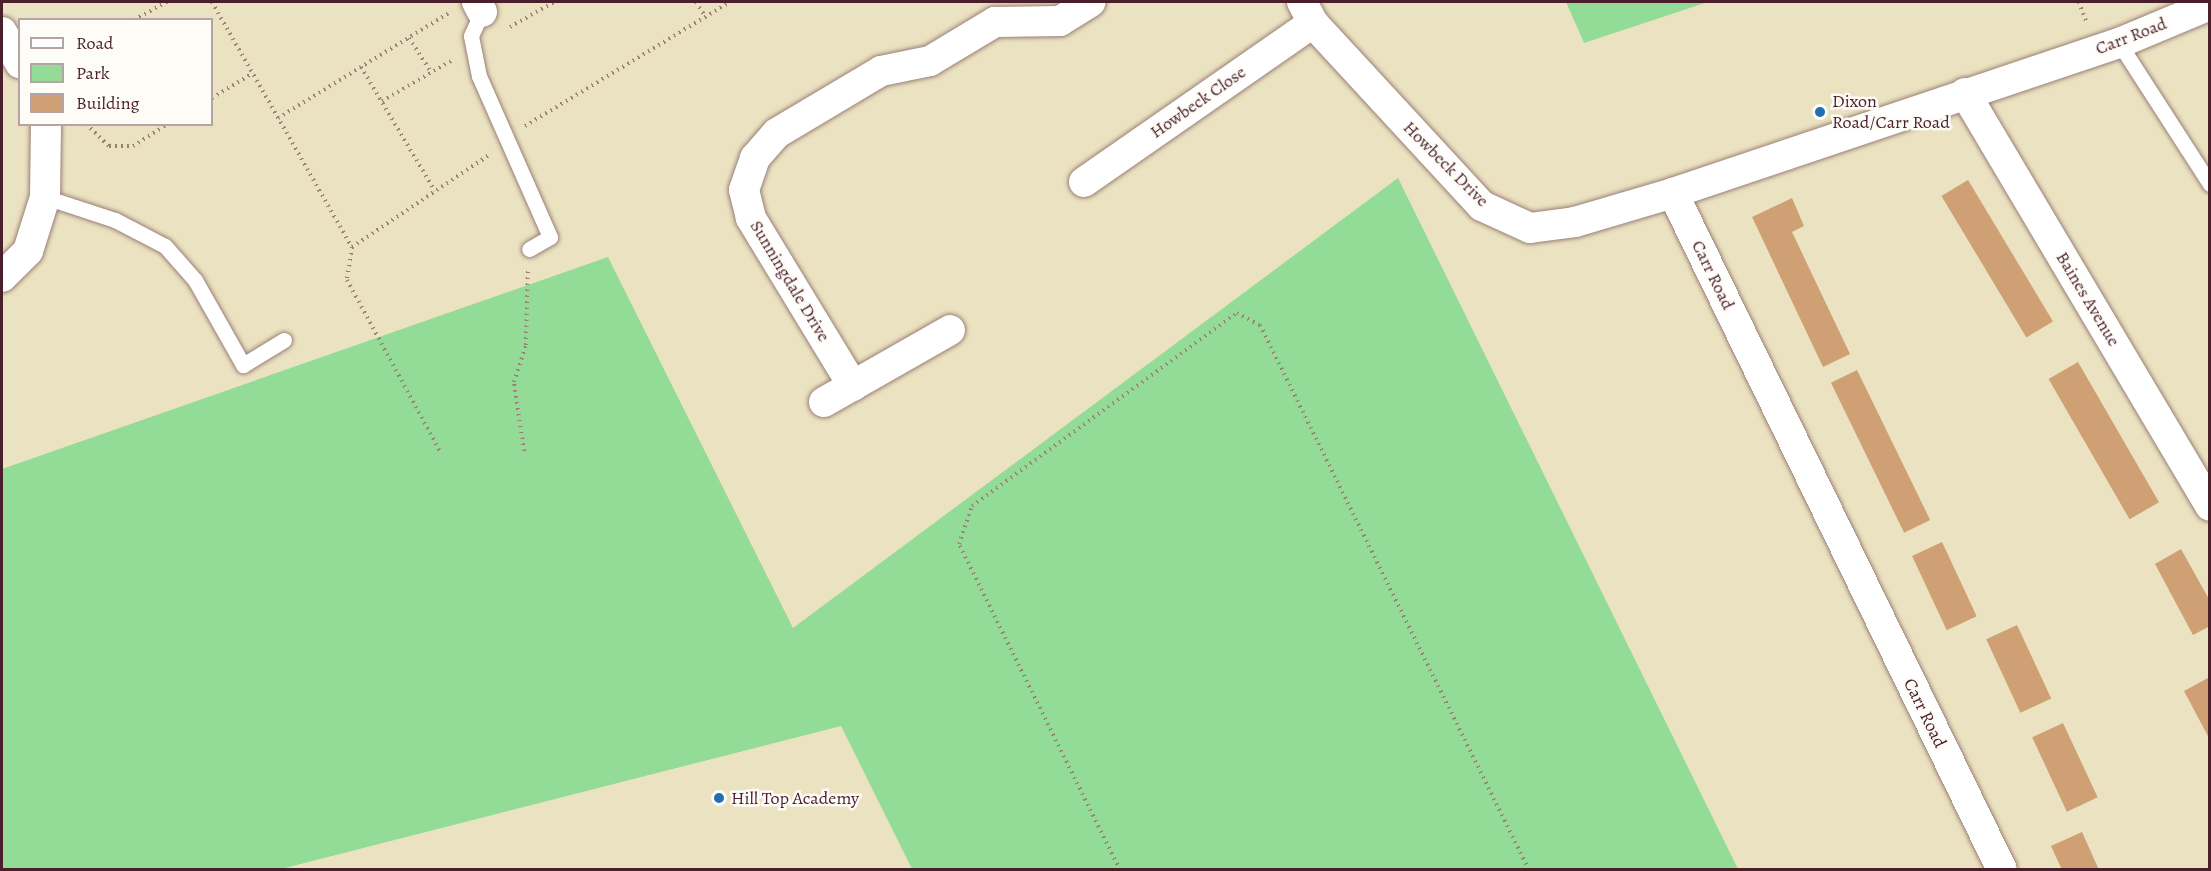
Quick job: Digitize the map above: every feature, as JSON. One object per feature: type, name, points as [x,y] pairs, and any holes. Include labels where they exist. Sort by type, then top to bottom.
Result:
[{"type":"street","name":"Sunningdale Drive","points":[[853,386],[751,218],[744,190],[755,158],[777,133],[881,71],[930,61],[995,22],[1060,21],[1091,2]]},
{"type":"street","name":"Carr Road","points":[[2002,870],[1673,193],[2119,43],[2210,5]]},
{"type":"street","name":"Howbeck Close","points":[[1084,182],[1307,12]]},
{"type":"street","name":"Howbeck Drive","points":[[1307,12],[1482,206],[1530,228],[1575,222],[1673,193]]},
{"type":"street","points":[[2,32],[18,60]]},
{"type":"street","name":"Baines Avenue","points":[[1965,93],[2210,506]]},
{"type":"street","points":[[2,277],[28,251],[45,197],[46,126]]},
{"type":"street","points":[[824,402],[950,330]]},
{"type":"lane","points":[[472,7],[471,36],[479,76],[550,237],[529,249]]},
{"type":"lane","points":[[2119,43],[2210,184]]},
{"type":"lane","points":[[45,197],[115,220],[165,246],[195,280],[243,365],[284,340]]},
{"type":"path","points":[[137,18],[157,4],[167,2]]},
{"type":"path","points":[[212,2],[352,247],[347,280],[441,453]]},
{"type":"path","points":[[696,2],[705,16]]},
{"type":"path","points":[[352,247],[489,156],[506,138],[730,2]]},
{"type":"path","points":[[279,118],[409,38],[472,7]]},
{"type":"path","points":[[409,38],[431,72]]},
{"type":"path","points":[[362,67],[435,191]]},
{"type":"path","points":[[213,97],[253,73]]},
{"type":"path","points":[[88,126],[109,146],[133,146],[165,126]]},
{"type":"path","points":[[524,452],[514,382],[526,345],[529,249]]},
{"type":"path","points":[[1120,870],[959,544],[972,506],[1237,313],[1260,326],[1529,870]]},
{"type":"green space","points":[[1566,2],[1708,2],[1584,43]]},
{"type":"green space","points":[[1398,178],[1738,869],[912,869],[841,726],[281,869],[2,869],[2,469],[608,257],[793,628]]},
{"type":"building","points":[[1968,180],[2053,321],[2026,337],[1941,196]]},
{"type":"building","points":[[1792,198],[1804,226],[1792,232],[1850,354],[1823,367],[1752,217]]},
{"type":"building","points":[[2078,362],[2159,502],[2130,519],[2049,379]]},
{"type":"building","points":[[1857,370],[1930,520],[1904,533],[1831,383]]},
{"type":"building","points":[[1942,542],[1977,616],[1947,630],[1912,556]]},
{"type":"building","points":[[2181,549],[2210,601],[2210,626],[2193,635],[2155,564]]},
{"type":"building","points":[[2017,625],[2051,698],[2020,713],[1986,639]]},
{"type":"building","points":[[2208,678],[2210,680],[2210,740],[2184,691]]},
{"type":"building","points":[[2063,723],[2098,797],[2067,812],[2032,737]]},
{"type":"building","points":[[2082,832],[2099,870],[2062,870],[2051,846]]},
{"type":"place","name":"Dixon Road/Carr Road","points":[[1820,112]]},
{"type":"place","name":"Hill Top Academy","points":[[719,798]]}]
